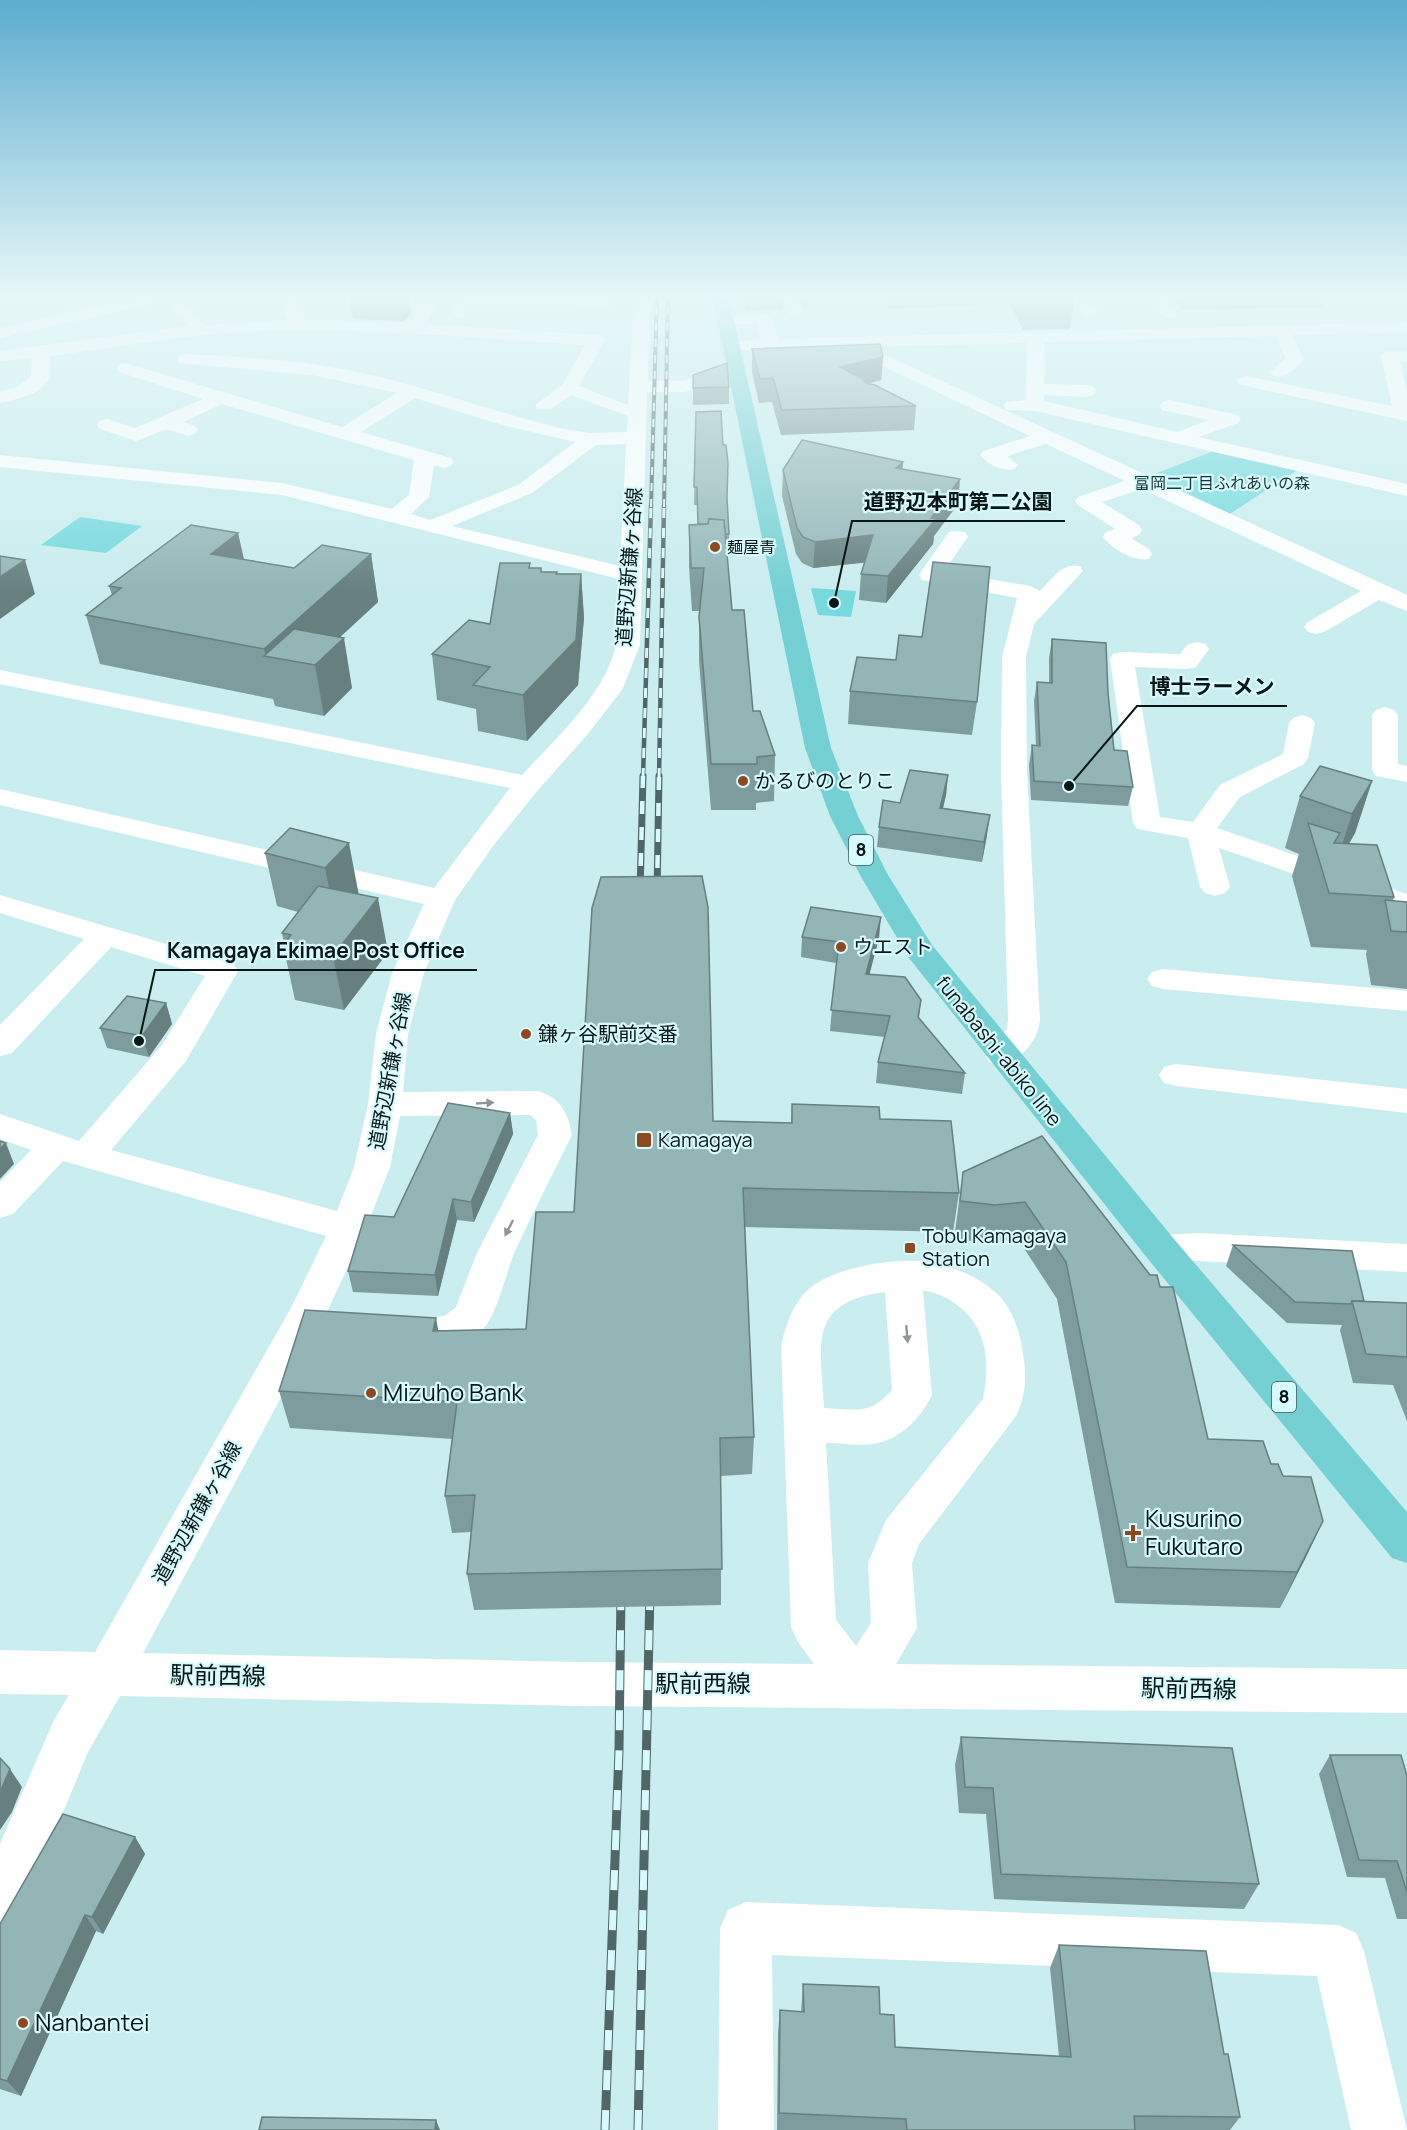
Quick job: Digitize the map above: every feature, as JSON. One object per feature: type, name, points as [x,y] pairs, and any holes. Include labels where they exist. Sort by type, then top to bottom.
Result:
[{"type":"main road","name":"funabashi-abiko line","points":[[741,393],[818,748],[830,782],[869,866],[904,929],[942,981],[1001,1054],[1407,1544]]},
{"type":"street","points":[[0,397],[15,393]]},
{"type":"street","points":[[201,393],[339,430],[434,459],[419,497],[396,516]]},
{"type":"street","points":[[307,442],[339,430],[394,393]]},
{"type":"street","points":[[439,393],[534,426],[592,439],[636,437]]},
{"type":"street","points":[[544,405],[561,393]]},
{"type":"street","points":[[582,393],[637,413]]},
{"type":"street","name":"道野辺新鎌ヶ谷線","points":[[0,1903],[70,1736],[336,1322],[348,1228],[372,1167],[385,1104],[392,1034],[408,973],[441,899],[486,836],[528,784],[578,730],[613,685],[628,645],[633,575],[637,393]]},
{"type":"street","points":[[955,393],[1407,604]]},
{"type":"street","points":[[1014,421],[1037,403],[1039,393]]},
{"type":"street","points":[[987,409],[1037,403],[1077,393]]},
{"type":"street","points":[[1306,393],[1405,414],[1400,393]]},
{"type":"street","points":[[107,425],[136,435],[218,399]]},
{"type":"street","points":[[1037,403],[1177,438],[1407,490]]},
{"type":"street","points":[[1169,406],[1231,419],[1177,438]]},
{"type":"street","points":[[166,422],[188,430]]},
{"type":"street","points":[[1008,465],[990,455],[1048,437]]},
{"type":"street","points":[[431,527],[525,489],[592,439]]},
{"type":"street","points":[[1254,455],[1272,442]]},
{"type":"street","points":[[0,461],[282,489],[396,516],[506,555],[633,575]]},
{"type":"street","points":[[32,487],[60,468]]},
{"type":"street","points":[[1141,554],[1114,537],[1131,530],[1084,501],[1143,482]]},
{"type":"street","points":[[957,537],[930,575],[1030,593],[1014,657],[1014,760],[1024,1020],[1023,1032],[1001,1054]]},
{"type":"street","points":[[1022,622],[1071,571]]},
{"type":"street","points":[[1316,627],[1378,591]]},
{"type":"street","points":[[1199,659],[1122,659],[1148,823],[1200,831],[1254,852],[1407,904]]},
{"type":"street","points":[[0,677],[528,784]]},
{"type":"street","points":[[1385,715],[1385,770],[1407,774]]},
{"type":"street","points":[[1200,831],[1230,791],[1295,758],[1302,723]]},
{"type":"street","points":[[0,798],[441,899]]},
{"type":"street","points":[[1200,831],[1215,887]]},
{"type":"street","points":[[0,904],[223,971],[174,1053],[71,1151],[0,1205]]},
{"type":"street","points":[[0,1045],[105,935]]},
{"type":"street","points":[[1163,979],[1407,1001]]},
{"type":"street","points":[[1176,1074],[1407,1101]]},
{"type":"street","points":[[336,1322],[437,1333],[458,1328],[472,1316],[496,1253],[555,1135],[552,1116],[538,1103],[385,1104]]},
{"type":"street","points":[[0,1126],[71,1151],[348,1228]]},
{"type":"street","points":[[1161,1249],[1199,1247],[1407,1258]]},
{"type":"street","points":[[804,1425],[873,1427],[895,1415],[912,1395],[903,1276]]},
{"type":"street","points":[[903,1276],[931,1277],[961,1287],[985,1305],[1000,1330],[1007,1376],[1002,1404],[901,1534],[890,1563],[894,1628],[857,1685],[814,1627],[804,1425],[801,1345],[807,1321],[819,1303],[839,1288],[863,1280],[903,1276]]},
{"type":"street","name":"駅前西線","points":[[0,1672],[578,1684],[1407,1691]]},
{"type":"street","points":[[746,2130],[746,1928],[1338,1951],[1378,2130]]},
{"type":"green space","name":"富岡二丁目ふれあいの森","points":[[1216,450],[1299,469],[1225,517],[1142,479]]},
{"type":"green space","points":[[80,517],[142,526],[106,553],[41,545]]},
{"type":"green space","points":[[811,588],[856,591],[851,617],[818,615]]},
{"type":"building","points":[[777,393],[891,393],[916,406],[782,410]]},
{"type":"building","points":[[721,411],[723,445],[726,445],[728,463],[729,534],[725,534],[724,520],[709,519],[708,524],[698,524],[697,487],[694,487],[696,412]]},
{"type":"building","points":[[802,440],[903,462],[896,468],[960,479],[931,518],[936,519],[888,576],[861,574],[873,535],[815,542],[803,537],[797,528],[783,470]]},
{"type":"building","points":[[709,519],[724,520],[732,610],[744,610],[753,711],[760,711],[775,755],[757,757],[757,764],[711,764],[699,617],[704,568],[691,568],[689,525],[708,524]]},
{"type":"building","points":[[191,525],[238,533],[211,554],[294,568],[322,545],[371,554],[264,649],[86,615],[121,588],[109,586]]},
{"type":"building","points":[[0,556],[25,560],[0,577]]},
{"type":"building","points":[[933,562],[990,567],[977,702],[850,691],[857,657],[896,660],[899,635],[922,637]]},
{"type":"building","points":[[500,563],[530,563],[529,568],[541,568],[541,572],[581,574],[576,640],[523,695],[473,685],[490,667],[432,654],[469,620],[490,624]]},
{"type":"building","points":[[294,629],[344,638],[315,665],[264,656]]},
{"type":"building","points":[[1052,639],[1106,643],[1114,750],[1127,751],[1133,787],[1034,781],[1032,745],[1040,746],[1037,682],[1052,683]]},
{"type":"building","points":[[1320,766],[1372,781],[1352,814],[1300,796]]},
{"type":"building","points":[[910,770],[948,775],[940,808],[990,815],[984,842],[879,827],[883,800],[900,803]]},
{"type":"building","points":[[1308,823],[1340,833],[1334,843],[1377,845],[1394,897],[1329,893]]},
{"type":"building","points":[[290,828],[349,843],[325,868],[265,853]]},
{"type":"building","name":"Kamagaya","points":[[702,876],[708,907],[713,1121],[792,1123],[792,1104],[879,1107],[880,1119],[951,1121],[959,1193],[743,1188],[754,1437],[720,1438],[722,1569],[467,1574],[475,1495],[445,1496],[457,1402],[279,1391],[305,1310],[436,1318],[433,1331],[526,1329],[536,1212],[574,1212],[592,908],[601,877]]},
{"type":"building","points":[[318,886],[378,898],[333,956],[283,945],[291,935],[282,933]]},
{"type":"building","points":[[1385,900],[1407,902],[1407,932],[1391,931]]},
{"type":"building","points":[[811,907],[881,917],[866,974],[905,977],[921,1000],[918,1017],[965,1073],[878,1062],[890,1016],[831,1010],[839,942],[802,937]]},
{"type":"building","points":[[127,996],[166,1003],[142,1036],[100,1028]]},
{"type":"building","points":[[448,1103],[510,1113],[471,1202],[453,1199],[435,1275],[348,1271],[365,1215],[394,1217]]},
{"type":"building","points":[[1042,1136],[1150,1275],[1157,1275],[1160,1287],[1173,1287],[1208,1439],[1263,1441],[1271,1464],[1278,1464],[1283,1476],[1311,1477],[1323,1521],[1297,1572],[1127,1567],[1066,1262],[1025,1202],[995,1205],[960,1201],[963,1172]]},
{"type":"building","points":[[0,1141],[6,1143],[0,1149]]},
{"type":"building","points":[[1233,1245],[1352,1251],[1364,1301],[1352,1301],[1351,1304],[1295,1302]]},
{"type":"building","points":[[1352,1301],[1407,1303],[1407,1357],[1366,1354]]},
{"type":"building","points":[[961,1737],[1232,1748],[1259,1884],[1001,1874],[993,1788],[965,1787]]},
{"type":"building","points":[[1330,1755],[1401,1755],[1407,1776],[1407,1892],[1397,1861],[1359,1860]]},
{"type":"building","points":[[0,1758],[10,1769],[0,1792]]},
{"type":"building","points":[[63,1814],[135,1837],[92,1917],[85,1915],[7,2081],[0,2079],[0,1924]]},
{"type":"building","points":[[1059,1945],[1206,1951],[1224,2054],[1228,2054],[1240,2117],[1134,2116],[1135,2130],[907,2130],[906,2119],[779,2113],[780,2010],[804,2012],[803,1984],[879,1987],[880,2014],[894,2015],[895,2047],[1071,2057]]},
{"type":"building","points":[[262,2117],[436,2120],[435,2130],[259,2130]]},
{"type":"railway","points":[[651,507],[654,393]]},
{"type":"railway","points":[[664,507],[666,393]]},
{"type":"railway","points":[[643,778],[651,505]]},
{"type":"railway","points":[[659,778],[664,505]]},
{"type":"railway","points":[[640,892],[643,776]]},
{"type":"railway","points":[[657,894],[659,776]]},
{"type":"railway","points":[[605,2130],[619,1750],[621,1590]]},
{"type":"railway","points":[[638,2130],[650,1590]]},
{"type":"place","name":"麺屋青","points":[[715,547]]},
{"type":"place","name":"道野辺本町第二公園","points":[[834,603]]},
{"type":"place","name":"かるびのとりこ","points":[[743,781]]},
{"type":"place","name":"博士ラーメン","points":[[1069,786]]},
{"type":"place","name":"ウエスト","points":[[841,947]]},
{"type":"place","name":"鎌ヶ谷駅前交番","points":[[526,1034]]},
{"type":"place","name":"Kamagaya Ekimae Post Office","points":[[139,1041]]},
{"type":"place","name":"Kamagaya","points":[[644,1140]]},
{"type":"place","name":"Tobu Kamagaya Station","points":[[910,1248]]},
{"type":"place","name":"Mizuho Bank","points":[[371,1393]]},
{"type":"place","name":"Kusurino Fukutaro","points":[[1133,1533]]},
{"type":"place","name":"Nanbantei","points":[[23,2023]]}]
